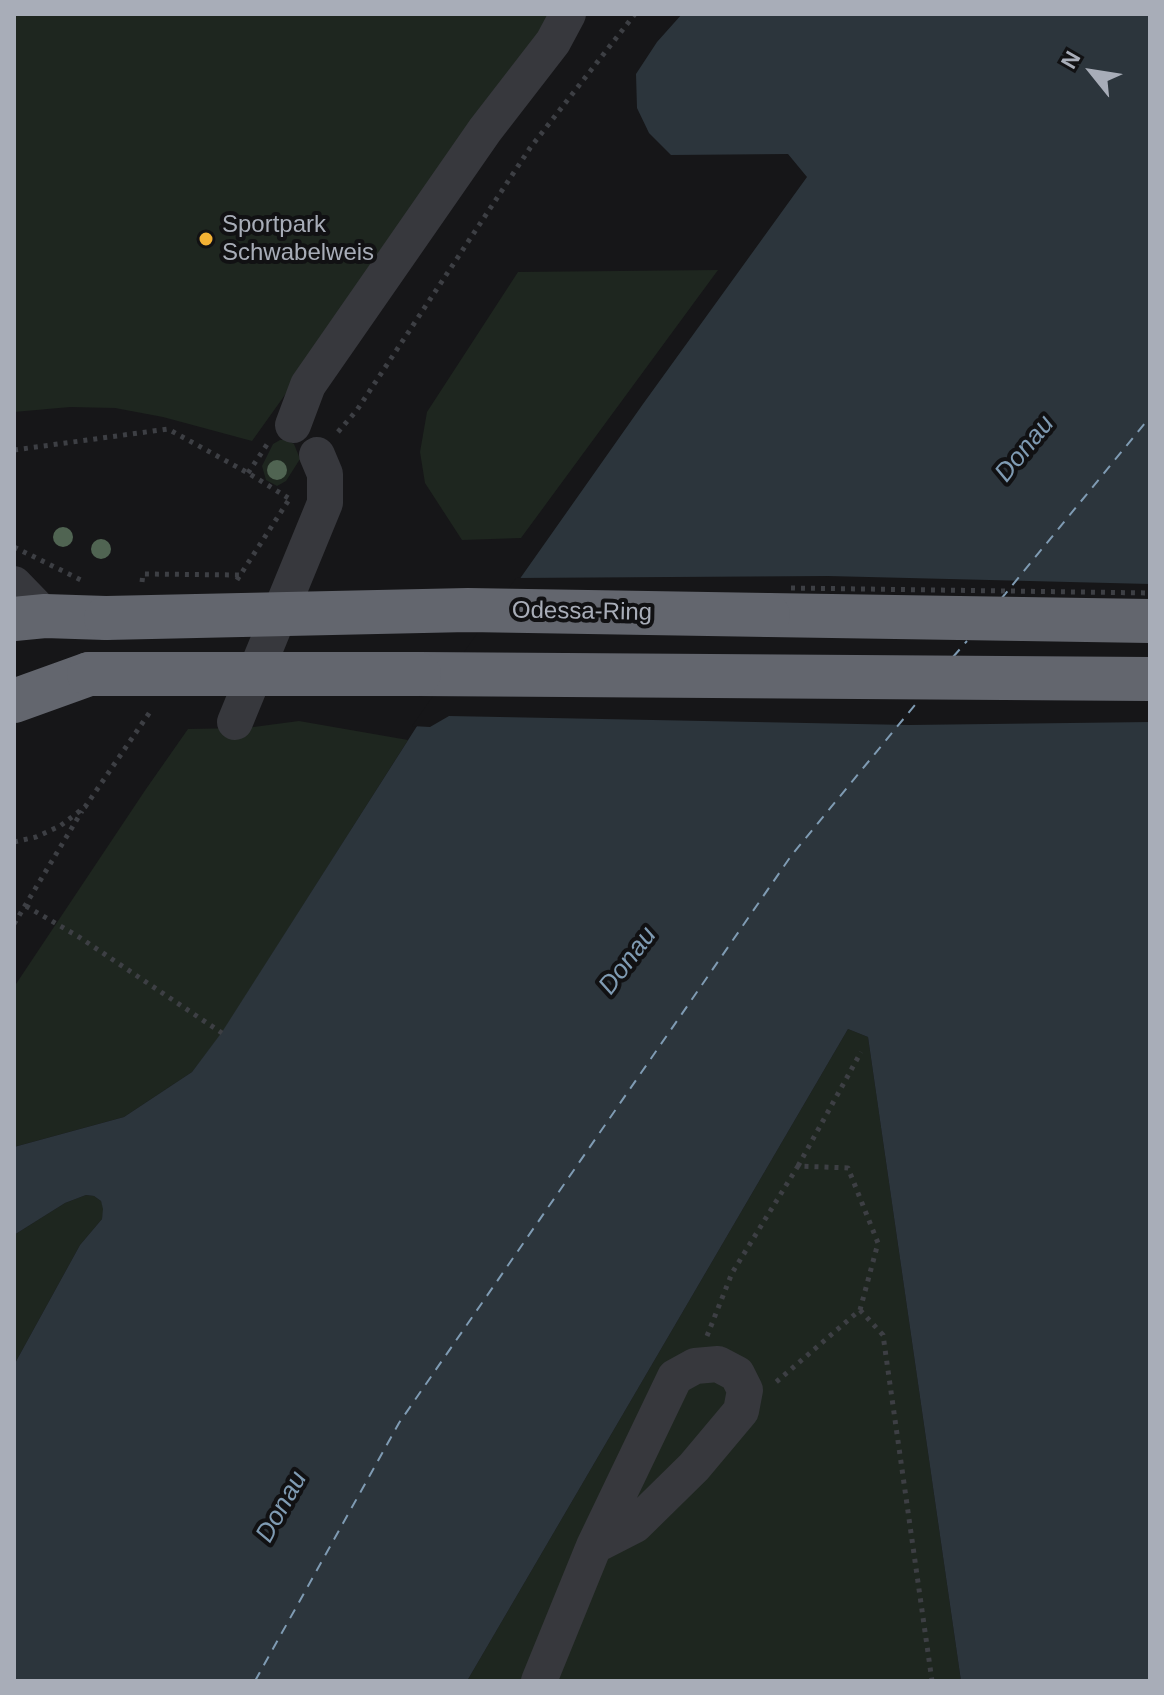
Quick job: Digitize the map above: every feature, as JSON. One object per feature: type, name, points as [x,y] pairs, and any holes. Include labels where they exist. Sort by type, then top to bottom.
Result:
[{"type":"highway","name":"Odessa-Ring","points":[[24,616],[106,618],[468,610],[1150,621]]},
{"type":"highway","points":[[14,674],[1150,679]]},
{"type":"highway","points":[[14,701],[89,674]]},
{"type":"lane","points":[[293,425],[308,385],[485,130],[553,42],[568,14]]},
{"type":"lane","points":[[235,722],[325,503],[325,474],[317,455]]},
{"type":"lane","points":[[14,584],[24,616]]},
{"type":"lane","points":[[539,1681],[594,1546],[675,1377],[695,1366],[718,1364],[737,1374],[745,1390],[741,1411],[694,1467],[635,1525],[594,1546]]},
{"type":"lane","points":[[646,1439],[694,1467]]},
{"type":"path","points":[[317,455],[357,410],[530,148],[635,14]]},
{"type":"path","points":[[14,450],[168,429],[290,499]]},
{"type":"path","points":[[14,547],[82,581]]},
{"type":"path","points":[[143,574],[240,575]]},
{"type":"path","points":[[14,842],[36,837],[60,826],[85,807],[14,924]]},
{"type":"path","points":[[26,906],[79,937],[222,1033]]},
{"type":"path","points":[[695,1366],[732,1273],[798,1166],[861,1052]]},
{"type":"path","points":[[745,1390],[771,1386],[860,1310],[878,1243],[848,1168],[798,1166]]},
{"type":"path","points":[[860,1310],[883,1335],[932,1681]]},
{"type":"shaded area","name":"Sportpark Schwabelweis","points":[[14,14],[557,14],[252,441],[163,417],[115,408],[70,407],[14,412]]},
{"type":"shaded area","points":[[718,270],[521,538],[462,540],[425,483],[420,452],[427,412],[518,272]]},
{"type":"shaded area","points":[[280,440],[294,444],[300,459],[286,481],[277,486],[266,480],[262,466],[273,444]]},
{"type":"shaded area","points":[[299,721],[408,740],[222,1033],[192,1072],[124,1117],[14,1147],[14,987],[146,789],[188,729],[246,728]]},
{"type":"shaded area","points":[[848,1029],[868,1037],[961,1681],[467,1681]]},
{"type":"shaded area","points":[[86,1195],[101,1201],[104,1209],[102,1219],[80,1245],[14,1365],[14,1235],[65,1203]]},
{"type":"water","name":"Donau","points":[[682,14],[1150,14],[1150,1681],[961,1681],[868,1037],[848,1029],[467,1681],[14,1681],[14,1365],[80,1245],[102,1219],[103,1209],[101,1201],[86,1195],[65,1203],[14,1235],[14,1147],[124,1117],[192,1072],[222,1032],[426,712],[807,177],[788,154],[671,155],[649,133],[637,108],[636,74],[657,42]]},
{"type":"pier","points":[[828,576],[1150,584],[1150,722],[909,725],[449,716],[430,727],[412,726],[516,578]]},
{"type":"ferry route","points":[[1001,599],[1150,417]]},
{"type":"ferry route","points":[[953,657],[967,641]]},
{"type":"ferry route","points":[[255,1681],[399,1423],[791,856],[919,700]]},
{"type":"place","name":"Sportpark Schwabelweis","points":[[206,239]]}]
